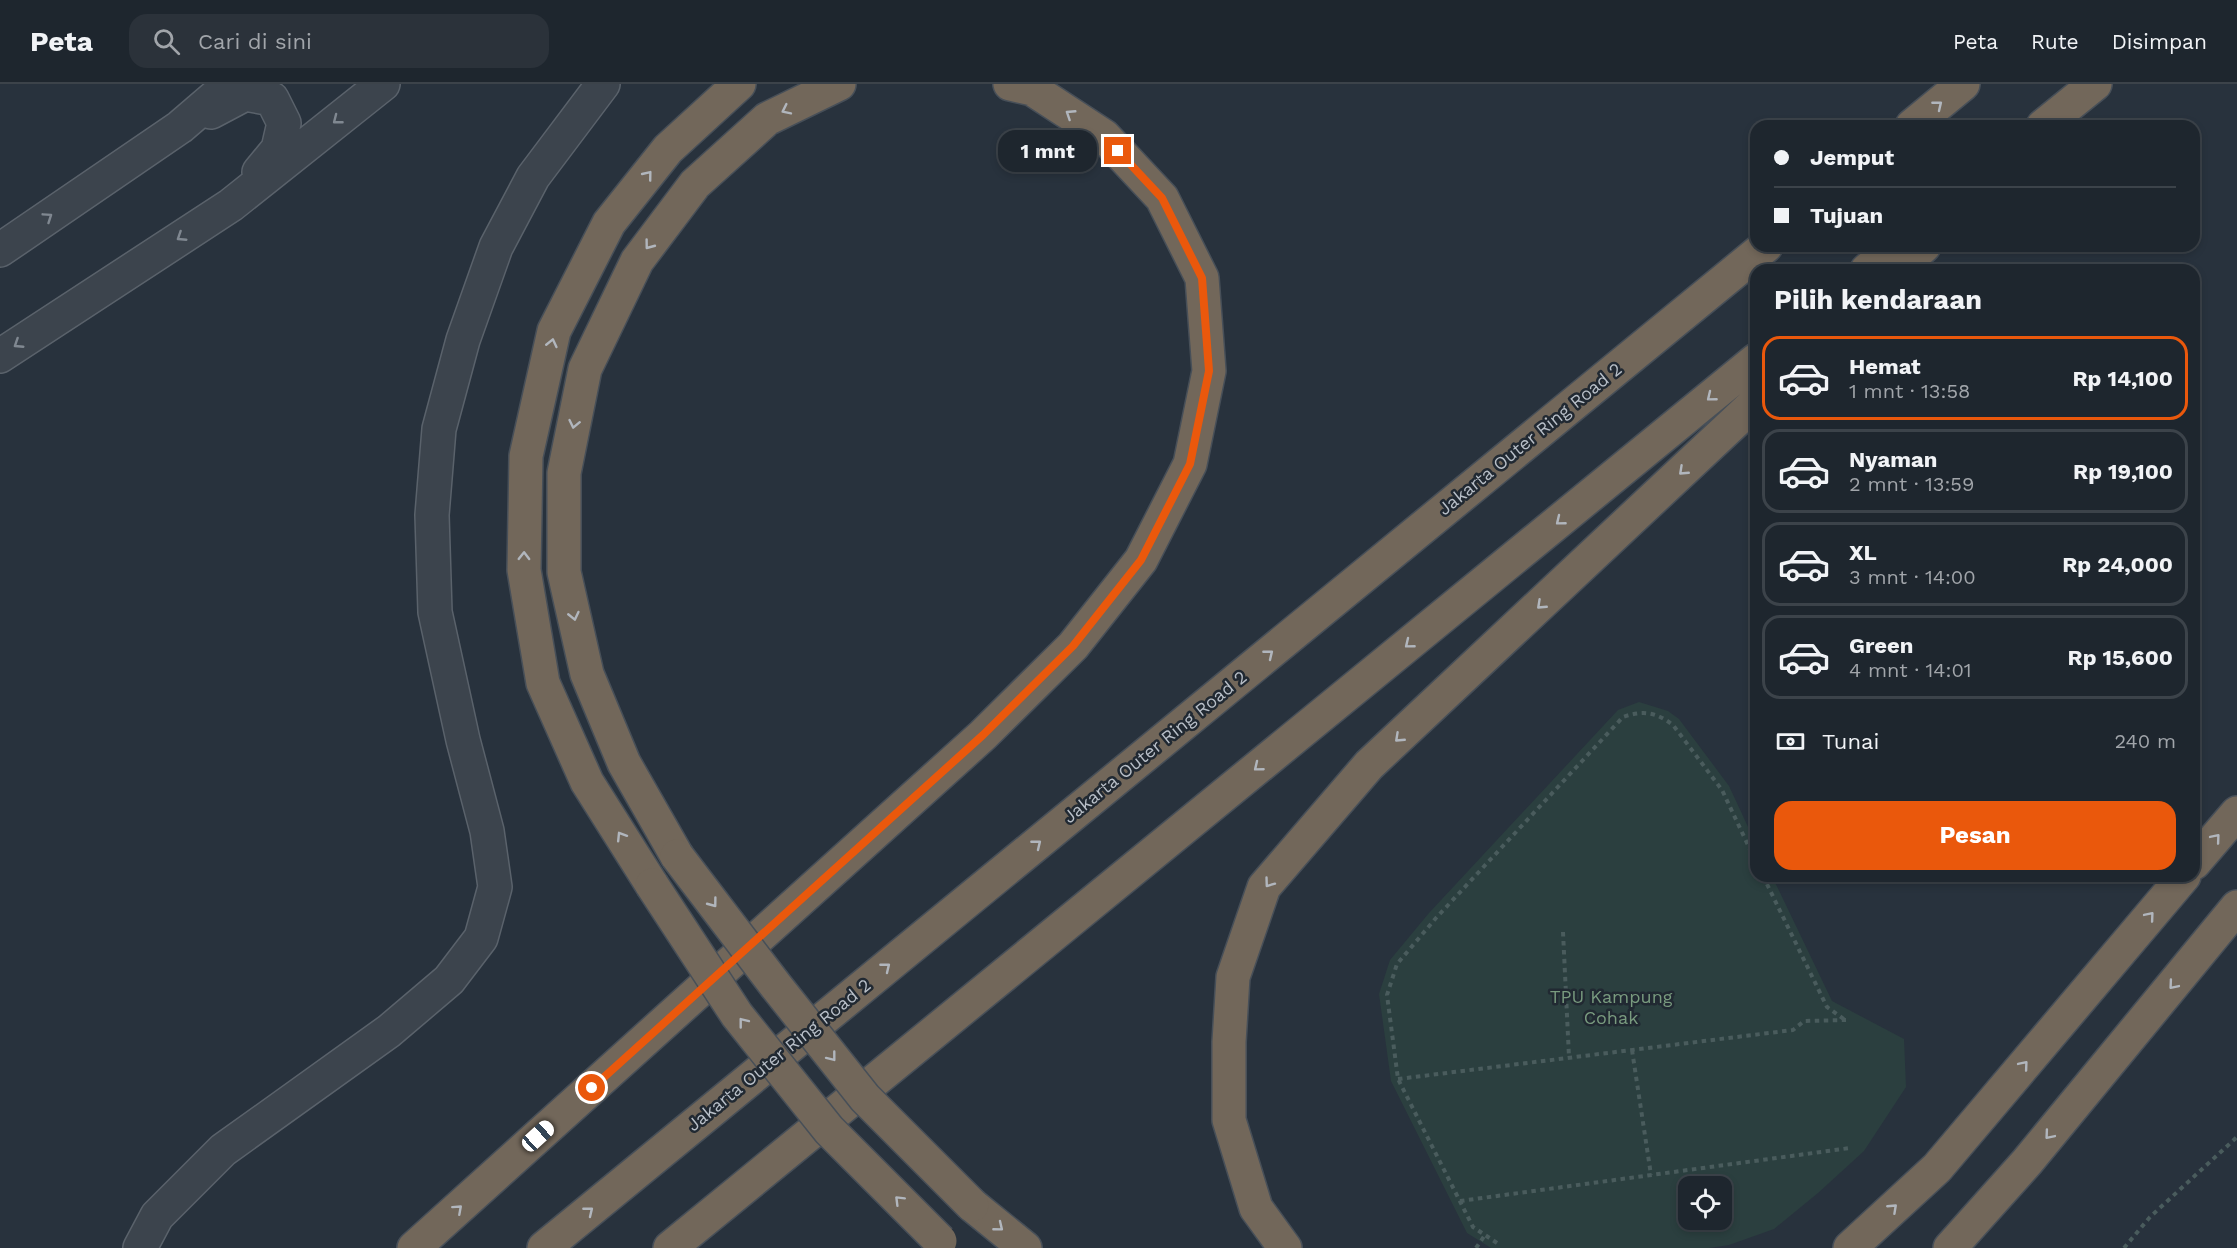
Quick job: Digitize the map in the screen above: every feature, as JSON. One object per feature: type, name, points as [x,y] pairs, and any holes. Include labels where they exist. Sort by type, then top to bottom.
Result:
[{"type":"highway","points":[[739,84],[668,149],[609,223],[554,331],[526,456],[524,570],[543,683],[587,782],[737,1015],[829,1130],[944,1245]]},
{"type":"highway","points":[[838,84],[767,119],[695,183],[637,261],[585,369],[564,473],[564,572],[587,674],[624,763],[677,856],[865,1098],[972,1205],[1025,1248]]},
{"type":"highway","points":[[414,1248],[983,735],[1073,646],[1141,560],[1185,475],[1190,464],[1209,371],[1202,278],[1162,198],[1104,136],[1032,89],[1010,84]]},
{"type":"highway","points":[[1919,120],[1963,84]]},
{"type":"highway","points":[[2051,120],[2096,84]]},
{"type":"highway","points":[[2058,120],[2096,84]]},
{"type":"highway","name":"Jakarta Outer Ring Road 2","points":[[544,1248],[1759,252]]},
{"type":"highway","points":[[1874,264],[1889,252]]},
{"type":"highway","points":[[1904,264],[1917,252]]},
{"type":"highway","points":[[670,1248],[1750,365]]},
{"type":"highway","points":[[1285,1248],[1256,1209],[1228,1120],[1233,977],[1264,887],[1369,765],[1750,408]]},
{"type":"highway","points":[[2200,857],[2237,813]]},
{"type":"highway","points":[[1850,1248],[1937,1168],[2179,882]]},
{"type":"highway","points":[[1950,1248],[2027,1161],[2237,907]]},
{"type":"street","points":[[180,128],[230,84]]},
{"type":"street","points":[[0,356],[231,205],[383,84]]},
{"type":"street","points":[[140,1248],[157,1216],[223,1150],[389,1031],[449,980],[481,938],[495,887],[487,831],[463,740],[435,612],[432,515],[440,429],[463,340],[496,247],[533,177],[603,84]]},
{"type":"street","points":[[0,250],[180,128],[245,94],[272,99],[284,123],[278,149],[231,205]]},
{"type":"path","points":[[1497,1243],[1473,1227],[1398,1079],[1387,995],[1397,964],[1436,918],[1623,717],[1640,711],[1664,718],[1673,725],[1722,790],[1750,849]]},
{"type":"path","points":[[1398,1079],[1793,1030],[1804,1021],[1846,1020],[1827,1007],[1766,882]]},
{"type":"path","points":[[1563,932],[1569,1057]]},
{"type":"path","points":[[1632,1050],[1650,1175]]},
{"type":"path","points":[[2124,1248],[2150,1217],[2237,1137]]},
{"type":"path","points":[[1460,1201],[1850,1148]]},
{"type":"path","points":[[1476,1248],[1485,1235]]},
{"type":"green space","name":"TPU Kampung Cohak","points":[[1639,702],[1668,711],[1679,719],[1729,786],[1750,831],[1750,882],[1775,882],[1832,1001],[1904,1039],[1906,1087],[1864,1151],[1774,1229],[1729,1245],[1709,1248],[1491,1248],[1467,1233],[1391,1081],[1379,994],[1390,960],[1429,913],[1618,710]]},
{"type":"route","points":[[592,1088],[983,735],[1073,646],[1141,560],[1190,464],[1209,371],[1202,278],[1162,198],[1118,151]]}]
